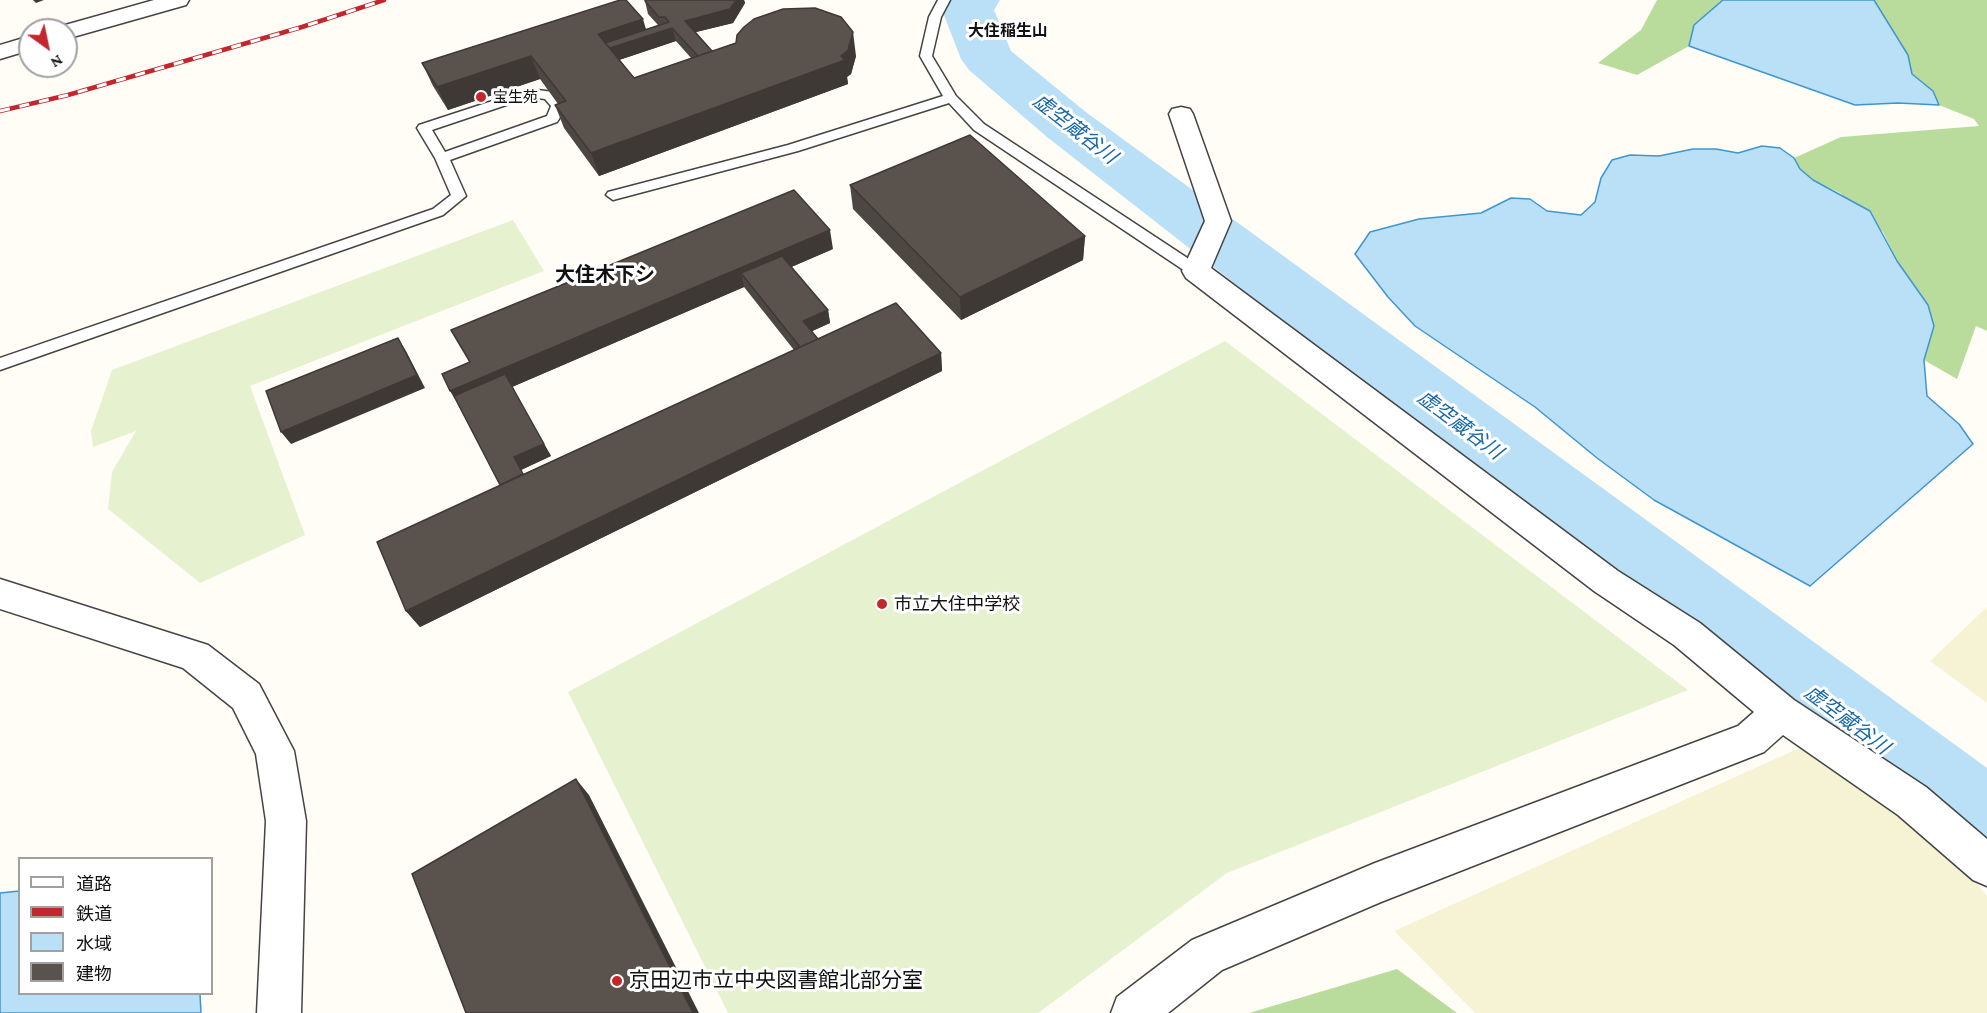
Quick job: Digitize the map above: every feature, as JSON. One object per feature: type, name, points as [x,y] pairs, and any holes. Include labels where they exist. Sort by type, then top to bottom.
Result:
[{"type":"street","points":[[78,29],[177,0]]},
{"type":"street","points":[[0,52],[18,47]]},
{"type":"street","points":[[1181,114],[1218,221],[1196,271],[1606,581],[1687,634],[1780,712],[1912,801],[1987,866]]},
{"type":"street","points":[[0,594],[195,656],[246,696],[275,751],[286,821],[279,1013]]},
{"type":"street","points":[[1133,1013],[1207,955],[1375,884],[1751,739],[1780,712]]},
{"type":"lane","points":[[944,0],[935,17],[926,56],[951,98],[979,127],[1196,271]]},
{"type":"lane","points":[[0,364],[438,212],[459,196],[442,158],[424,128],[529,93],[549,95],[558,106],[552,119],[442,158]]},
{"type":"lane","points":[[613,195],[793,148],[951,98]]},
{"type":"shaded area","points":[[1987,607],[1987,703],[1930,661]]},
{"type":"shaded area","points":[[1815,741],[1977,884],[1987,896],[1987,1013],[1475,1013],[1394,931]]},
{"type":"green space","points":[[1657,0],[1723,0],[1694,25],[1689,46],[1637,75],[1598,63],[1641,30]]},
{"type":"green space","points":[[1874,0],[1987,0],[1987,331],[1976,326],[1957,379],[1924,360],[1934,326],[1928,305],[1897,261],[1883,232],[1840,193],[1813,180],[1800,169],[1794,158],[1841,137],[1979,126],[1974,119],[1939,105],[1933,91],[1912,74],[1908,55]]},
{"type":"green space","points":[[513,220],[544,271],[250,386],[305,535],[200,583],[108,509],[112,472],[136,431],[93,447],[91,431],[112,370]]},
{"type":"green space","points":[[1225,341],[1688,690],[1227,873],[1038,1013],[728,1013],[568,692]]},
{"type":"green space","points":[[1397,969],[1457,1013],[1249,1013]]},
{"type":"water","points":[[1723,0],[1874,0],[1908,55],[1912,74],[1933,91],[1939,105],[1898,103],[1855,105],[1689,46],[1694,25]]},
{"type":"water","points":[[1762,146],[1780,148],[1794,158],[1800,169],[1813,180],[1870,211],[1897,261],[1928,305],[1934,326],[1924,360],[1927,396],[1959,424],[1973,444],[1810,586],[1654,500],[1597,458],[1535,407],[1415,326],[1388,297],[1355,254],[1370,232],[1419,219],[1481,213],[1511,198],[1530,199],[1547,211],[1581,215],[1595,202],[1601,178],[1612,160],[1630,155],[1659,156],[1693,149],[1716,149],[1738,153]]},
{"type":"water","points":[[18,891],[18,995],[200,995],[201,1013],[0,1013],[0,893]]},
{"type":"building","points":[[626,0],[643,19],[598,34],[634,78],[736,43],[737,35],[754,19],[783,9],[815,8],[841,17],[853,32],[848,50],[841,56],[845,60],[591,153],[555,105],[566,101],[531,56],[437,87],[422,63]]},
{"type":"building","points":[[645,0],[736,0],[730,9],[685,21],[712,51],[698,56],[672,28],[610,48],[605,43],[669,22],[665,17],[659,17]]},
{"type":"building","points":[[970,135],[1085,236],[960,297],[850,185]]},
{"type":"building","points":[[794,190],[830,230],[450,391],[442,374],[470,362],[451,330]]},
{"type":"building","points":[[782,256],[828,310],[803,321],[818,339],[800,347],[741,273]]},
{"type":"building","points":[[896,303],[941,353],[406,611],[377,542]]},
{"type":"building","points":[[398,338],[417,375],[281,432],[266,391]]},
{"type":"building","points":[[505,374],[544,444],[514,457],[523,474],[500,485],[454,396]]},
{"type":"building","points":[[576,779],[693,1013],[466,1013],[412,874]]},
{"type":"waterway","name":"虚空蔵谷川","points":[[975,0],[968,10],[988,59],[1067,125],[1336,327],[1962,805],[1987,827]]},
{"type":"railway","points":[[0,111],[68,95],[302,27],[384,0]]},
{"type":"place","name":"宝生苑","points":[[481,97]]},
{"type":"place","name":"市立大住中学校","points":[[882,604]]},
{"type":"place","name":"京田辺市立中央図書館北部分室","points":[[617,981]]},
{"type":"district","name":"大住稲生山","points":[[1008,31]]},
{"type":"district","name":"大住木下シ","points":[[605,275]]}]
